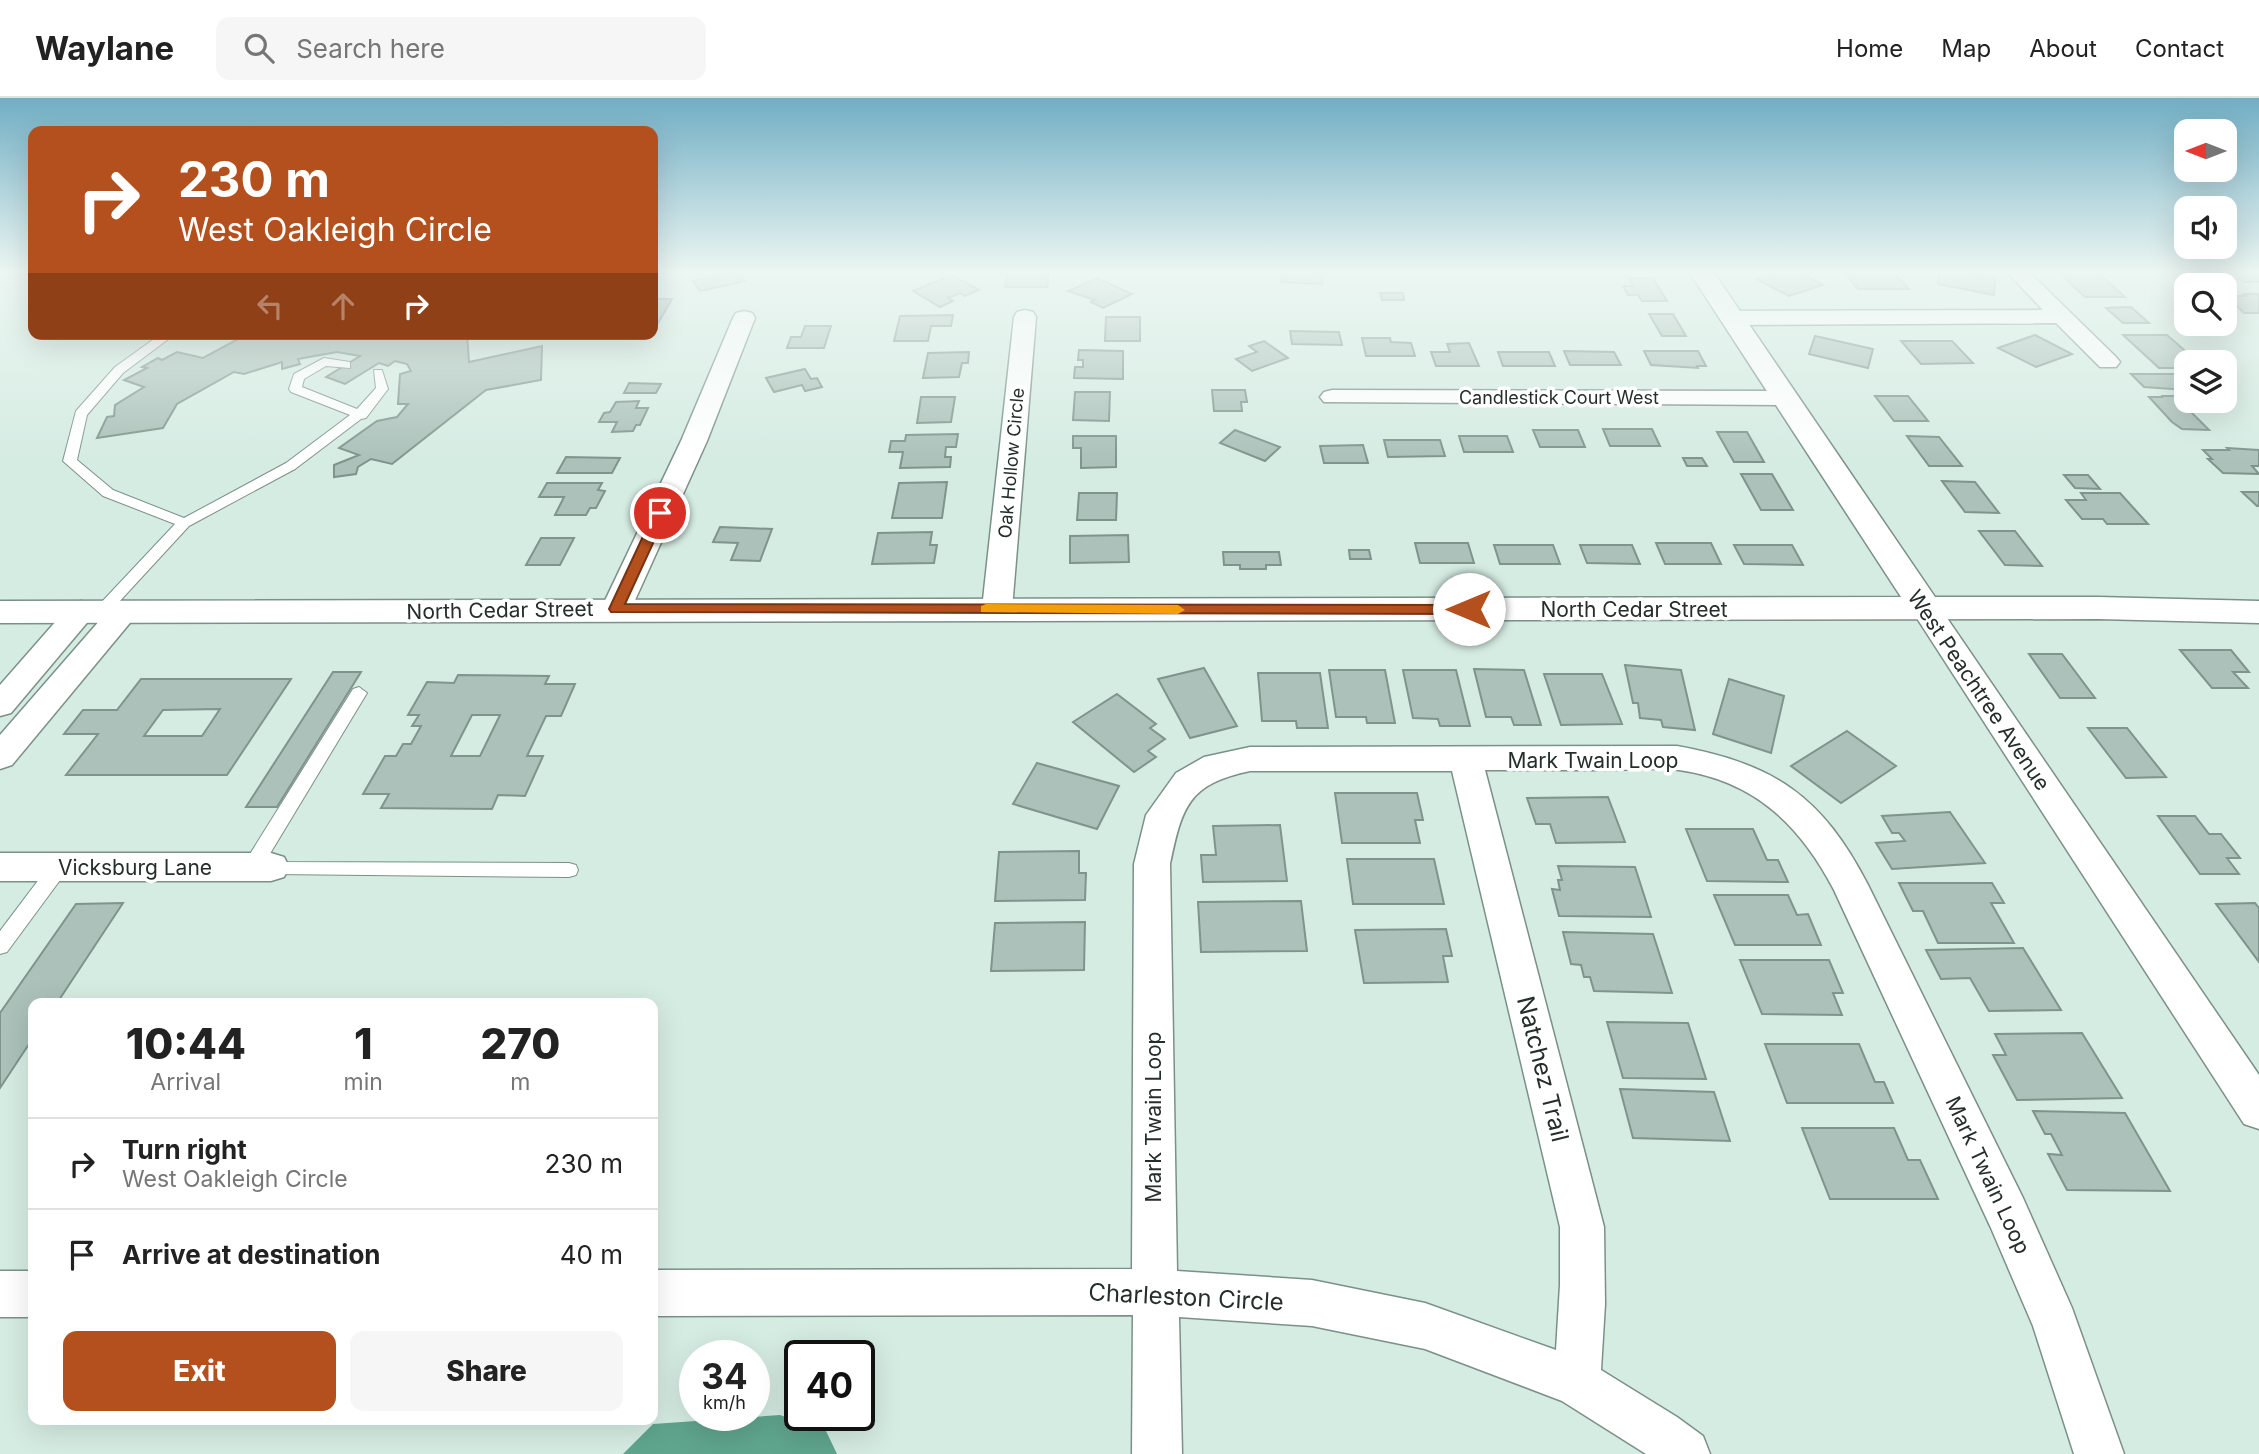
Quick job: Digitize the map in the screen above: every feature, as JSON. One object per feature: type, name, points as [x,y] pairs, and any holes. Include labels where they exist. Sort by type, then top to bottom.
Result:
[{"type":"street","points":[[616,609],[694,441],[738,333]]},
{"type":"street","name":"Oak Hollow Circle","points":[[997,609],[1023,333]]},
{"type":"street","name":"West Peachtree Avenue","points":[[1742,333],[2259,1110]]},
{"type":"street","points":[[2079,333],[2108,362]]},
{"type":"street","name":"Candlestick Court West","points":[[1332,397],[1785,398]]},
{"type":"street","name":"North Cedar Street","points":[[0,612],[2098,608],[2259,612]]},
{"type":"street","points":[[0,705],[103,611]]},
{"type":"street","points":[[0,757],[103,611]]},
{"type":"street","name":"Mark Twain Loop","points":[[1157,1454],[1156,1292],[1153,1250],[1152,864],[1163,815],[1188,782],[1216,766],[1250,759],[1677,758],[1708,763],[1747,776],[1786,801],[1822,837],[1850,885],[2007,1213],[2056,1324],[2099,1454]]},
{"type":"street","name":"Natchez Trail","points":[[1466,760],[1581,1227],[1584,1269],[1583,1323],[1576,1382]]},
{"type":"street","name":"Vicksburg Lane","points":[[0,867],[261,867]]},
{"type":"street","name":"Charleston Circle","points":[[658,1293],[1156,1292],[1312,1303],[1425,1326],[1576,1382],[1660,1434],[1685,1454]]},
{"type":"street","points":[[0,1294],[28,1294]]},
{"type":"lane","points":[[161,340],[119,370],[81,414],[71,461],[108,493],[184,523]]},
{"type":"lane","points":[[346,365],[324,362],[298,377],[295,389],[360,415]]},
{"type":"lane","points":[[103,611],[184,523],[236,499],[360,415],[382,389],[378,373]]},
{"type":"lane","points":[[359,693],[261,867],[569,870]]},
{"type":"lane","points":[[0,946],[59,867]]},
{"type":"shaded area","points":[[780,1415],[784,1416],[784,1431],[826,1431],[837,1454],[623,1454],[652,1425],[679,1422],[679,1431],[770,1431],[770,1416]]},
{"type":"building","points":[[802,333],[829,333],[824,348],[787,348],[791,337],[801,337]]},
{"type":"building","points":[[896,333],[930,333],[928,341],[894,341]]},
{"type":"building","points":[[1105,333],[1140,333],[1140,341],[1105,341]]},
{"type":"building","points":[[1290,333],[1339,333],[1342,345],[1292,344]]},
{"type":"building","points":[[1660,333],[1684,333],[1686,336],[1662,336]]},
{"type":"building","points":[[2035,335],[2072,354],[2036,367],[1998,348]]},
{"type":"building","points":[[2123,335],[2167,335],[2184,350],[2174,350],[2174,368],[2159,368]]},
{"type":"building","points":[[1815,336],[1873,349],[1868,368],[1809,354]]},
{"type":"building","points":[[1362,338],[1390,338],[1391,342],[1411,343],[1415,356],[1366,356]]},
{"type":"building","points":[[236,340],[467,340],[469,362],[542,346],[541,380],[486,390],[392,464],[371,459],[358,467],[356,474],[334,477],[334,465],[359,455],[339,448],[377,421],[397,417],[408,404],[398,404],[400,374],[411,371],[407,364],[395,361],[388,366],[379,363],[345,384],[326,377],[360,356],[337,352],[298,359],[300,364],[282,369],[282,362],[244,374],[234,372],[177,404],[163,428],[97,438],[107,417],[114,416],[115,405],[144,387],[124,380],[147,368],[142,367],[158,358],[162,360],[177,352],[203,358]]},
{"type":"building","points":[[1264,341],[1288,358],[1252,371],[1236,359],[1257,352],[1249,346]]},
{"type":"building","points":[[1901,341],[1952,341],[1973,363],[1921,364]]},
{"type":"building","points":[[1469,343],[1479,366],[1436,366],[1431,352],[1450,352],[1447,344]]},
{"type":"building","points":[[1079,350],[1123,351],[1123,379],[1074,378],[1075,367],[1083,367],[1083,360],[1078,360]]},
{"type":"building","points":[[1564,351],[1614,352],[1621,365],[1570,365]]},
{"type":"building","points":[[1644,351],[1698,351],[1706,366],[1697,366],[1698,368],[1651,365]]},
{"type":"building","points":[[969,352],[968,363],[962,363],[959,377],[923,378],[928,353]]},
{"type":"building","points":[[1498,352],[1549,352],[1555,366],[1503,366]]},
{"type":"building","points":[[805,369],[811,379],[817,378],[822,387],[805,391],[802,385],[774,392],[766,378]]},
{"type":"building","points":[[2131,374],[2174,374],[2174,389],[2144,387]]},
{"type":"building","points":[[629,383],[661,384],[656,393],[624,393]]},
{"type":"building","points":[[1212,390],[1245,390],[1247,402],[1241,402],[1242,411],[1214,411]]},
{"type":"building","points":[[1075,392],[1110,392],[1109,421],[1073,420]]},
{"type":"building","points":[[1875,396],[1908,396],[1928,421],[1894,421]]},
{"type":"building","points":[[2161,396],[2174,396],[2174,413],[2192,413],[2209,430],[2182,429],[2172,422],[2149,397],[2163,397]]},
{"type":"building","points":[[921,397],[955,397],[951,422],[917,423]]},
{"type":"building","points":[[639,401],[636,408],[648,408],[640,425],[636,425],[633,431],[612,432],[617,422],[599,422],[616,402]]},
{"type":"building","points":[[1603,429],[1652,429],[1660,446],[1610,446]]},
{"type":"building","points":[[1235,430],[1280,447],[1265,461],[1220,443]]},
{"type":"building","points":[[1533,430],[1578,430],[1585,447],[1540,447]]},
{"type":"building","points":[[1717,432],[1747,432],[1764,462],[1734,462]]},
{"type":"building","points":[[958,434],[956,447],[946,447],[945,457],[951,457],[950,467],[900,468],[903,452],[889,452],[891,441],[905,441],[906,435]]},
{"type":"building","points":[[1073,436],[1116,436],[1116,467],[1081,468],[1081,448],[1073,448]]},
{"type":"building","points":[[1459,436],[1507,436],[1513,452],[1464,452]]},
{"type":"building","points":[[1907,436],[1939,437],[1962,466],[1929,466]]},
{"type":"building","points":[[1384,440],[1440,440],[1445,456],[1388,457]]},
{"type":"building","points":[[1363,445],[1368,463],[1324,463],[1320,446]]},
{"type":"building","points":[[2227,448],[2259,450],[2259,466],[2252,466],[2259,474],[2223,473],[2208,459],[2212,459],[2203,450],[2229,450]]},
{"type":"building","points":[[566,457],[620,458],[612,473],[557,473]]},
{"type":"building","points":[[1683,458],[1702,458],[1707,466],[1687,466]]},
{"type":"building","points":[[1741,474],[1772,474],[1793,510],[1761,510]]},
{"type":"building","points":[[2064,475],[2088,475],[2100,489],[2075,488]]},
{"type":"building","points":[[1942,481],[1975,482],[1999,513],[1965,512]]},
{"type":"building","points":[[947,482],[942,518],[892,518],[899,483]]},
{"type":"building","points":[[547,483],[602,483],[598,490],[605,491],[596,508],[590,508],[586,515],[555,515],[564,497],[539,497]]},
{"type":"building","points":[[2242,492],[2259,492],[2259,506],[2257,506]]},
{"type":"building","points":[[1079,493],[1117,493],[1116,520],[1077,520]]},
{"type":"building","points":[[2081,493],[2120,493],[2148,524],[2107,524],[2103,519],[2082,519],[2066,500],[2086,500]]},
{"type":"building","points":[[720,527],[772,529],[760,561],[731,560],[738,543],[713,542]]},
{"type":"building","points":[[1979,531],[2015,531],[2042,566],[2005,565]]},
{"type":"building","points":[[932,532],[930,545],[937,545],[934,563],[872,564],[878,533]]},
{"type":"building","points":[[1128,535],[1129,562],[1070,563],[1070,536]]},
{"type":"building","points":[[541,538],[574,538],[560,565],[526,565]]},
{"type":"building","points":[[1415,543],[1468,543],[1474,563],[1420,563]]},
{"type":"building","points":[[1656,543],[1711,543],[1721,564],[1665,564]]},
{"type":"building","points":[[1494,545],[1553,545],[1560,564],[1500,564]]},
{"type":"building","points":[[1580,545],[1632,545],[1640,564],[1587,563]]},
{"type":"building","points":[[1734,545],[1792,545],[1803,565],[1744,564]]},
{"type":"building","points":[[1349,550],[1369,550],[1371,559],[1350,559]]},
{"type":"building","points":[[1223,552],[1279,552],[1281,565],[1266,565],[1266,569],[1240,569],[1240,565],[1224,565]]},
{"type":"building","points":[[2180,650],[2231,650],[2249,672],[2233,672],[2248,688],[2212,688]]},
{"type":"building","points":[[2029,654],[2062,654],[2095,698],[2060,698]]},
{"type":"building","points":[[1625,665],[1681,670],[1695,730],[1663,727],[1661,720],[1640,718],[1638,703],[1633,703]]},
{"type":"building","points":[[1204,668],[1237,726],[1190,738],[1158,679]]},
{"type":"building","points":[[1474,669],[1524,670],[1541,725],[1514,725],[1511,717],[1486,717]]},
{"type":"building","points":[[1329,670],[1385,670],[1395,723],[1367,723],[1366,717],[1336,717]]},
{"type":"building","points":[[1403,670],[1456,670],[1470,726],[1440,726],[1438,719],[1413,718]]},
{"type":"building","points":[[333,672],[361,672],[277,807],[246,807]]},
{"type":"building","points":[[1258,673],[1320,673],[1328,728],[1297,728],[1296,721],[1262,721]]},
{"type":"building","points":[[1544,674],[1602,674],[1622,724],[1561,725]]},
{"type":"building","points":[[458,675],[549,676],[545,684],[575,684],[561,716],[546,716],[527,756],[543,756],[525,796],[498,795],[492,809],[381,808],[389,794],[363,794],[385,756],[396,756],[403,744],[411,744],[421,726],[412,726],[419,715],[408,715],[427,682],[454,683]],"holes":[[[472,715],[500,715],[480,756],[451,756]]]},
{"type":"building","points":[[141,679],[291,679],[227,775],[66,775],[98,734],[64,734],[83,710],[117,710]],"holes":[[[220,709],[202,736],[144,736],[163,710]]]},
{"type":"building","points":[[1729,679],[1784,696],[1771,753],[1713,734]]},
{"type":"building","points":[[1117,694],[1156,724],[1150,728],[1165,739],[1148,751],[1156,757],[1134,772],[1073,722]]},
{"type":"building","points":[[2088,728],[2127,728],[2166,777],[2126,778]]},
{"type":"building","points":[[1847,731],[1896,766],[1841,803],[1791,766]]},
{"type":"building","points":[[1037,763],[1119,786],[1097,829],[1013,804]]},
{"type":"building","points":[[1335,793],[1417,793],[1423,820],[1415,820],[1420,843],[1342,843]]},
{"type":"building","points":[[1608,797],[1625,842],[1556,843],[1550,824],[1536,824],[1527,798]]},
{"type":"building","points":[[1950,812],[1985,863],[1892,869],[1876,843],[1905,841],[1899,833],[1892,833],[1882,816]]},
{"type":"building","points":[[2158,816],[2195,816],[2209,834],[2221,834],[2240,858],[2227,858],[2239,874],[2200,874]]},
{"type":"building","points":[[1280,825],[1287,881],[1203,882],[1201,855],[1216,855],[1213,826]]},
{"type":"building","points":[[1686,829],[1753,829],[1767,860],[1778,860],[1788,882],[1707,881]]},
{"type":"building","points":[[1079,851],[1079,873],[1086,873],[1085,900],[995,901],[999,852]]},
{"type":"building","points":[[1347,859],[1434,859],[1444,904],[1353,904]]},
{"type":"building","points":[[1558,866],[1635,867],[1651,917],[1559,916],[1552,889],[1560,890],[1558,880],[1562,880]]},
{"type":"building","points":[[1899,883],[1992,883],[2004,903],[1991,903],[2014,943],[1938,943],[1923,911],[1913,911]]},
{"type":"building","points":[[1714,895],[1788,895],[1797,915],[1808,914],[1821,945],[1735,945]]},
{"type":"building","points":[[1301,901],[1307,951],[1201,952],[1198,902]]},
{"type":"building","points":[[123,903],[60,998],[28,998],[28,1046],[0,1088],[0,1013],[76,904]]},
{"type":"building","points":[[2255,903],[2259,908],[2259,962],[2216,904]]},
{"type":"building","points":[[1085,922],[1084,970],[991,971],[995,923]]},
{"type":"building","points":[[1446,929],[1452,956],[1443,956],[1448,982],[1364,983],[1355,930]]},
{"type":"building","points":[[1563,932],[1653,934],[1672,993],[1594,991],[1590,977],[1584,977],[1581,965],[1571,964]]},
{"type":"building","points":[[2023,948],[2061,1010],[1989,1011],[1970,978],[1941,979],[1926,950]]},
{"type":"building","points":[[1740,960],[1829,960],[1843,993],[1833,993],[1842,1015],[1762,1014]]},
{"type":"building","points":[[1607,1022],[1688,1023],[1706,1079],[1623,1078]]},
{"type":"building","points":[[2082,1033],[2122,1098],[2017,1100],[1993,1055],[2006,1055],[1995,1034]]},
{"type":"building","points":[[1765,1044],[1859,1044],[1875,1082],[1884,1082],[1893,1103],[1787,1103]]},
{"type":"building","points":[[1620,1089],[1714,1092],[1730,1141],[1633,1138]]},
{"type":"building","points":[[2033,1111],[2125,1113],[2170,1191],[2067,1190],[2048,1154],[2062,1155],[2051,1134],[2045,1134]]},
{"type":"building","points":[[1802,1128],[1894,1128],[1908,1160],[1920,1160],[1938,1199],[1830,1199]]},
{"type":"slow traffic","points":[[986,609],[1178,610]]},
{"type":"route","points":[[660,513],[616,609],[1469,609]]}]
